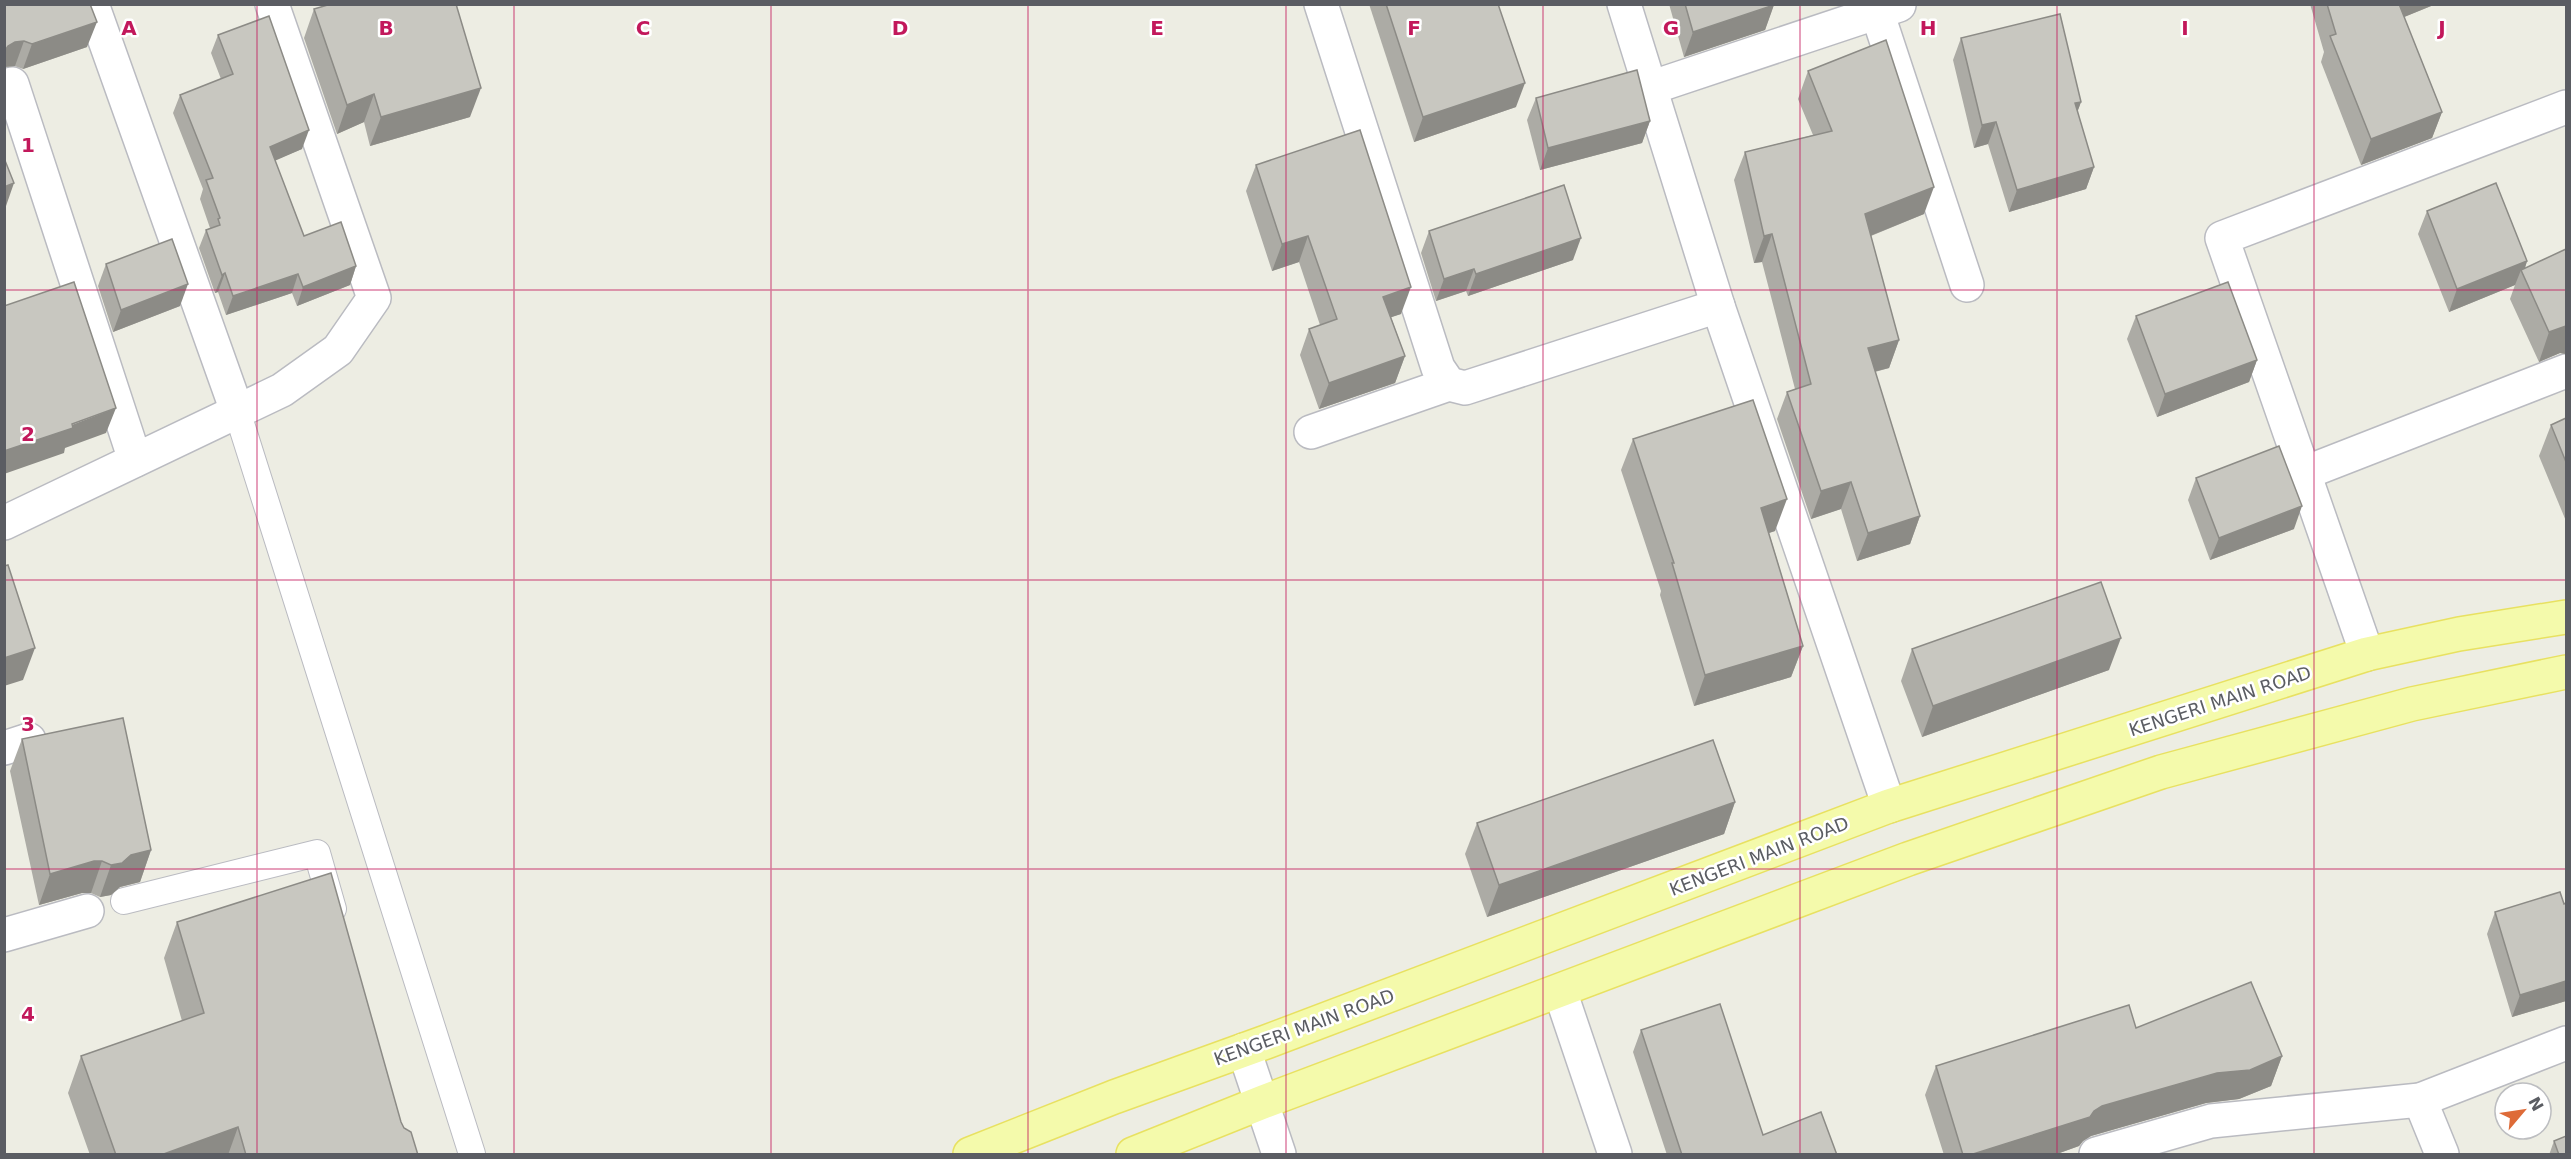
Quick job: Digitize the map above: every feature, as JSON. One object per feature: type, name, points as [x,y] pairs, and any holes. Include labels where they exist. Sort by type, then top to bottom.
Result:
[{"type":"main road","name":"KENGERI MAIN ROAD","points":[[970,1155],[1114,1097],[1889,806],[2367,654],[2460,634],[2566,617]]},
{"type":"main road","points":[[1133,1155],[1263,1102],[1908,859],[2161,772],[2412,704],[2566,672]]},
{"type":"street","points":[[92,4],[237,411]]},
{"type":"street","points":[[4,523],[282,390],[338,350],[374,298],[273,4]]},
{"type":"street","points":[[1321,4],[1438,368],[1449,384]]},
{"type":"street","points":[[1624,4],[1718,306],[1889,806]]},
{"type":"street","points":[[1650,88],[1888,8],[1967,285]]},
{"type":"street","points":[[12,84],[135,460]]},
{"type":"street","points":[[2367,654],[2302,474],[2222,238],[2566,107]]},
{"type":"street","points":[[1311,432],[1449,384],[1465,388],[1718,306]]},
{"type":"street","points":[[2302,474],[2566,371]]},
{"type":"street","points":[[4,935],[87,911]]},
{"type":"street","points":[[1560,991],[1615,1155]]},
{"type":"street","points":[[2096,1155],[2211,1121],[2420,1100],[2566,1043]]},
{"type":"street","points":[[1244,1050],[1279,1155]]},
{"type":"street","points":[[2420,1100],[2442,1155]]},
{"type":"lane","points":[[237,411],[472,1155]]},
{"type":"lane","points":[[124,901],[317,853],[339,931]]},
{"type":"building","points":[[4,4],[90,4],[97,22],[32,44],[24,41],[15,42],[4,52]]},
{"type":"building","points":[[331,4],[456,4],[481,88],[381,117],[374,94],[347,105],[314,9]]},
{"type":"building","points":[[1386,4],[1498,4],[1525,83],[1423,117]]},
{"type":"building","points":[[1685,4],[1774,4],[1774,5],[1693,32]]},
{"type":"building","points":[[2327,4],[2399,4],[2442,112],[2371,139],[2330,36],[2336,34]]},
{"type":"building","points":[[2060,14],[2081,102],[2075,103],[2094,167],[2017,190],[1996,122],[1982,125],[1961,38]]},
{"type":"building","points":[[269,16],[309,130],[270,147],[304,236],[341,222],[356,266],[303,287],[298,274],[233,296],[225,273],[222,275],[206,230],[220,225],[218,219],[220,218],[206,180],[213,178],[180,95],[233,74],[218,35]]},
{"type":"building","points":[[1886,40],[1934,187],[1865,214],[1899,340],[1868,348],[1920,516],[1868,533],[1851,482],[1821,491],[1787,392],[1811,384],[1772,234],[1764,236],[1745,152],[1832,131],[1808,71]]},
{"type":"building","points":[[1637,70],[1650,121],[1548,148],[1536,98]]},
{"type":"building","points":[[1360,130],[1411,287],[1383,297],[1405,356],[1329,383],[1309,329],[1337,319],[1308,236],[1282,244],[1256,165]]},
{"type":"building","points":[[4,158],[14,183],[4,187]]},
{"type":"building","points":[[2496,183],[2527,261],[2457,289],[2427,211]]},
{"type":"building","points":[[1564,185],[1581,238],[1476,274],[1474,269],[1444,279],[1429,231]]},
{"type":"building","points":[[172,239],[188,284],[121,310],[106,264]]},
{"type":"building","points":[[2566,249],[2566,326],[2549,332],[2521,270]]},
{"type":"building","points":[[74,282],[116,408],[72,424],[73,428],[4,451],[4,306]]},
{"type":"building","points":[[2228,282],[2257,360],[2165,394],[2136,316]]},
{"type":"building","points":[[1753,400],[1787,499],[1761,508],[1803,646],[1705,675],[1672,563],[1674,563],[1633,439]]},
{"type":"building","points":[[2566,418],[2566,462],[2551,425]]},
{"type":"building","points":[[2279,446],[2302,506],[2219,538],[2196,478]]},
{"type":"building","points":[[8,565],[35,648],[4,658],[4,566]]},
{"type":"building","points":[[2101,582],[2121,638],[1933,706],[1912,649]]},
{"type":"building","points":[[123,718],[151,850],[131,855],[122,863],[111,865],[102,861],[94,861],[50,874],[22,739]]},
{"type":"building","points":[[1713,740],[1735,802],[1499,885],[1477,823]]},
{"type":"building","points":[[331,873],[401,1122],[404,1128],[411,1132],[418,1155],[246,1155],[238,1127],[161,1155],[116,1155],[81,1056],[204,1013],[177,922]]},
{"type":"building","points":[[2560,892],[2564,904],[2566,903],[2566,981],[2520,995],[2495,912]]},
{"type":"building","points":[[2251,982],[2282,1056],[2250,1070],[2217,1073],[2102,1106],[2090,1117],[1970,1155],[1963,1155],[1936,1066],[2129,1005],[2136,1028]]},
{"type":"building","points":[[1720,1004],[1763,1135],[1821,1112],[1837,1155],[1682,1155],[1641,1030]]},
{"type":"building","points":[[2566,1136],[2566,1155],[2559,1155],[2554,1141]]}]
